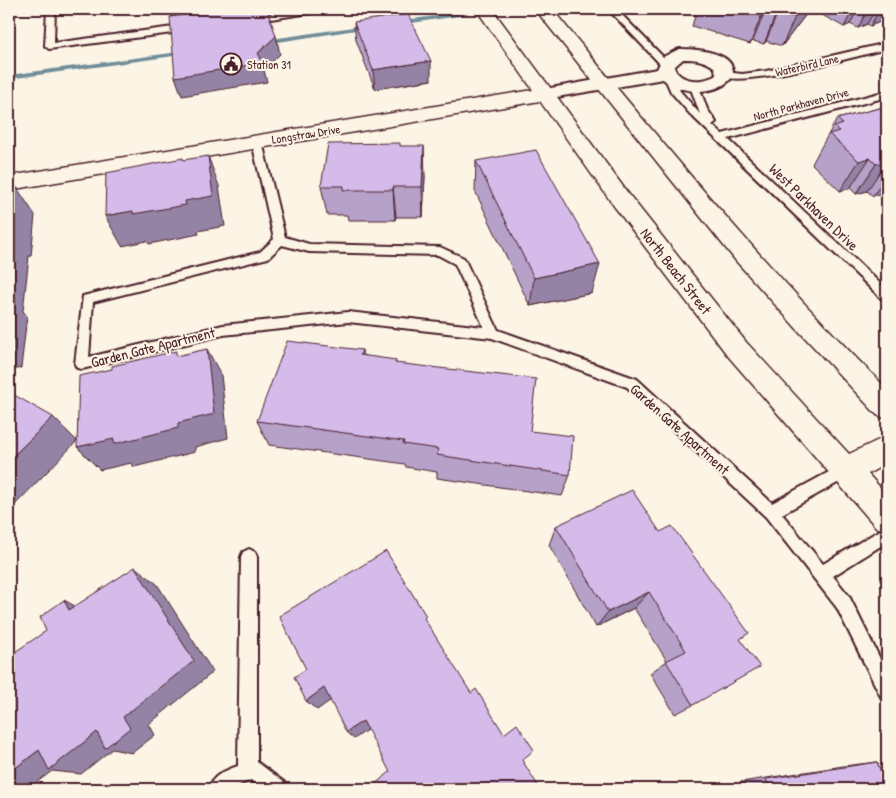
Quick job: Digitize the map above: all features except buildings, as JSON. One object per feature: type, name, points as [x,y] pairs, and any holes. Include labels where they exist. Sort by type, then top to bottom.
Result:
[{"type":"main road","name":"North Beach Street","points":[[484,9],[622,202],[737,349],[887,517]]},
{"type":"main road","points":[[543,9],[726,234],[887,408]]},
{"type":"main road","name":"Longstraw Drive","points":[[9,183],[545,94]]},
{"type":"main road","points":[[845,471],[887,449]]},
{"type":"street","points":[[679,54],[696,54],[711,58],[723,66],[726,75],[724,80],[718,83],[695,86],[679,81],[667,70],[668,60],[679,54]]},
{"type":"street","points":[[603,83],[667,70]]},
{"type":"street","name":"Longstraw Drive","points":[[545,94],[603,83]]},
{"type":"lane","points":[[51,9],[50,46],[201,26]]},
{"type":"lane","points":[[240,20],[323,9]]},
{"type":"lane","name":"West Parkhaven Drive","points":[[612,9],[667,70],[676,92],[693,112],[887,297]]},
{"type":"lane","name":"Waterbird Lane","points":[[726,75],[742,77],[766,74],[887,46]]},
{"type":"lane","name":"West Parkhaven Drive","points":[[695,86],[702,109],[720,138]]},
{"type":"lane","name":"North Parkhaven Drive","points":[[720,138],[887,94]]},
{"type":"lane","points":[[257,142],[280,240],[310,248],[440,251],[460,261],[493,333]]},
{"type":"lane","name":"Garden Gate Apartment","points":[[280,240],[264,256],[87,299],[82,364],[223,330],[348,317],[493,333],[632,383],[771,512],[843,602],[887,690]]},
{"type":"lane","points":[[771,512],[845,471]]},
{"type":"lane","points":[[821,574],[887,533]]},
{"type":"lane","points":[[247,772],[249,557]]},
{"type":"lane","points":[[217,789],[226,780],[253,770],[277,789]]},
{"type":"waterway","points":[[398,23],[457,15]]},
{"type":"waterway","points":[[265,42],[367,27]]},
{"type":"waterway","points":[[9,77],[186,53]]},
{"type":"place","name":"Station 31","points":[[231,64]]}]
